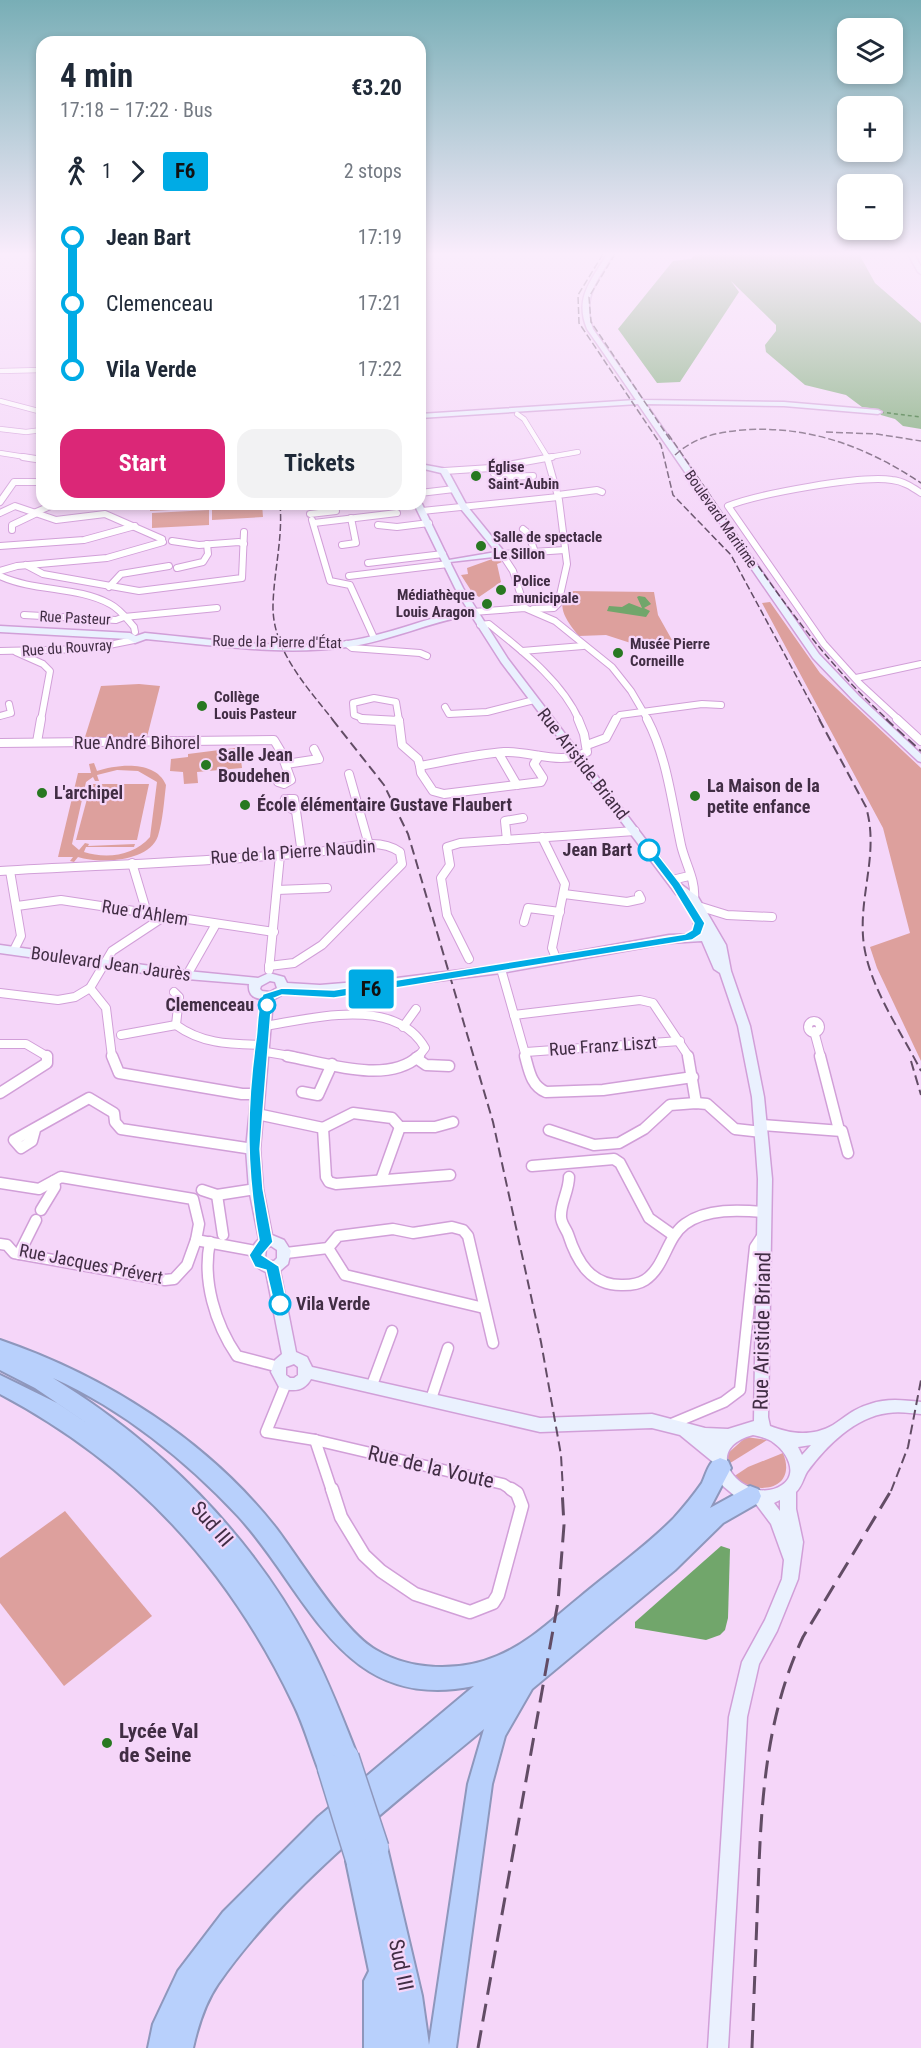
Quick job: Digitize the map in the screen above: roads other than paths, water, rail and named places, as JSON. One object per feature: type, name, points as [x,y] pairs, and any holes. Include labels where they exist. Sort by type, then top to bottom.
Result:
[{"type":"highway","points":[[0,1348],[52,1369],[97,1392],[148,1424],[202,1464],[246,1509],[334,1624],[365,1657],[395,1673],[439,1678],[469,1676],[498,1667],[560,1639]]},
{"type":"highway","name":"Sud III","points":[[0,1360],[33,1376],[104,1421],[156,1465],[215,1524],[256,1581],[305,1659],[338,1762]]},
{"type":"highway","name":"Sud III","points":[[0,1384],[95,1437],[142,1477],[198,1534],[234,1578],[267,1629],[338,1762]]},
{"type":"highway","points":[[179,2048],[186,2019],[207,1976],[258,1915],[370,1806],[560,1639],[666,1541],[711,1488],[719,1463]]},
{"type":"highway","points":[[162,2048],[164,2032],[180,1991],[225,1929],[358,1796],[540,1650],[560,1639],[667,1563],[715,1516],[755,1496]]},
{"type":"highway","points":[[442,2048],[480,1784],[489,1742],[508,1705],[560,1639]]},
{"type":"highway","points":[[338,1762],[367,1854]]},
{"type":"highway","name":"Sud III","points":[[367,1854],[376,1938],[396,2048]]},
{"type":"highway","name":"Sud III","points":[[367,1854],[408,1996],[415,2048]]},
{"type":"highway","points":[[376,1938],[378,2048]]},
{"type":"street","name":"Boulevard Maritime","points":[[604,350],[816,656],[856,698],[921,759]]},
{"type":"street","points":[[0,371],[36,370]]},
{"type":"street","points":[[0,400],[36,410]]},
{"type":"street","points":[[426,416],[641,403],[784,404],[878,411]]},
{"type":"street","points":[[477,619],[527,609],[554,608],[558,604],[567,564],[558,496],[548,458],[524,419],[517,414]]},
{"type":"street","points":[[0,429],[36,431]]},
{"type":"street","points":[[426,465],[444,471],[491,468],[578,452]]},
{"type":"street","points":[[0,453],[36,458]]},
{"type":"street","points":[[491,468],[496,477],[533,476]]},
{"type":"street","points":[[444,471],[464,507],[513,571],[527,609],[565,627],[583,646],[612,668],[644,711],[669,779],[689,876],[695,888],[698,912],[697,932],[692,939]]},
{"type":"street","points":[[921,493],[911,485],[885,479],[845,483],[738,501],[728,506],[811,626],[856,678],[921,741]]},
{"type":"street","points":[[12,508],[0,502],[14,482],[36,482]]},
{"type":"street","points":[[426,492],[454,489]]},
{"type":"street","points":[[426,508],[464,507],[597,490],[602,492]]},
{"type":"street","points":[[0,513],[15,506],[56,520],[81,519],[105,514],[162,540],[207,544],[238,542],[244,544]]},
{"type":"street","points":[[12,530],[12,525],[42,510]]},
{"type":"street","points":[[309,510],[330,581],[350,585],[375,638]]},
{"type":"street","points":[[336,510],[338,516]]},
{"type":"street","points":[[421,510],[443,554],[450,563]]},
{"type":"street","points":[[312,518],[338,516],[351,518],[397,513]]},
{"type":"street","points":[[312,518],[338,516]]},
{"type":"street","points":[[342,545],[356,543],[351,518]]},
{"type":"street","points":[[378,525],[397,527],[429,523]]},
{"type":"street","points":[[0,546],[81,542],[104,538],[135,526]]},
{"type":"street","points":[[523,529],[528,533],[535,552]]},
{"type":"street","points":[[26,565],[43,574],[139,591],[236,580],[243,575],[244,532]]},
{"type":"street","points":[[0,571],[26,565],[107,558],[162,540]]},
{"type":"street","points":[[177,568],[203,562],[208,554],[207,544]]},
{"type":"street","points":[[349,576],[502,554],[565,550]]},
{"type":"street","points":[[368,563],[443,554]]},
{"type":"street","name":"Rue Aristide Briand","points":[[450,563],[477,619],[534,700],[698,912],[715,946],[720,969],[725,971],[744,1026],[762,1128],[765,1212],[760,1417],[763,1429]]},
{"type":"street","points":[[109,587],[121,574],[169,566]]},
{"type":"street","points":[[0,576],[24,587],[99,600],[112,605],[124,617],[133,636],[0,629]]},
{"type":"street","name":"Rue Pasteur","points":[[24,615],[116,620],[124,617],[217,608]]},
{"type":"street","name":"Rue de la Pierre d'État","points":[[133,636],[264,645],[327,646],[375,638],[442,618],[477,619]]},
{"type":"street","points":[[420,766],[515,752],[555,759],[577,757],[587,752],[579,723],[559,688],[522,651],[489,624],[477,619]]},
{"type":"street","name":"Rue du Rouvray","points":[[0,651],[120,645],[133,636]]},
{"type":"street","points":[[347,644],[352,648],[420,653],[427,656]]},
{"type":"street","points":[[522,651],[583,646]]},
{"type":"street","points":[[15,652],[21,657],[44,663],[50,671],[37,742]]},
{"type":"street","points":[[856,678],[921,664]]},
{"type":"street","points":[[399,721],[375,723],[361,719],[354,715],[353,703],[362,699],[393,699],[396,702],[399,721],[402,745],[418,759],[421,773],[433,791],[439,794],[537,784],[544,781],[534,764],[539,756]]},
{"type":"street","name":"Rue Aristide Briand","points":[[445,707],[449,714],[467,714],[534,700]]},
{"type":"street","points":[[0,716],[11,713],[12,708],[9,704]]},
{"type":"street","points":[[587,746],[606,738],[617,717],[644,711],[702,704],[721,705]]},
{"type":"street","name":"Rue André Bihorel","points":[[0,743],[274,740],[286,764]]},
{"type":"street","points":[[287,775],[286,764],[318,759],[314,749]]},
{"type":"street","points":[[499,754],[517,785]]},
{"type":"street","points":[[349,774],[369,845]]},
{"type":"street","points":[[297,812],[282,804],[285,799],[294,799],[297,812],[302,854]]},
{"type":"street","points":[[507,840],[505,820],[523,818]]},
{"type":"street","points":[[469,959],[447,915],[441,878],[450,865],[447,848],[460,843],[635,831]]},
{"type":"street","points":[[542,837],[565,885],[552,948],[556,958]]},
{"type":"street","name":"Rue de la Pierre Naudin","points":[[0,872],[302,854],[369,845],[396,848],[403,858],[402,864],[322,945],[294,963],[263,978]]},
{"type":"street","points":[[280,855],[274,932],[259,995],[267,997],[283,989],[327,994],[374,988],[381,984],[501,969],[556,958],[692,939],[709,932]]},
{"type":"street","points":[[132,863],[147,913]]},
{"type":"street","points":[[6,949],[21,936],[9,871]]},
{"type":"street","points":[[674,882],[689,876]]},
{"type":"street","name":"Rue Aristide Briand","points":[[674,882],[698,912]]},
{"type":"street","points":[[277,890],[327,888]]},
{"type":"street","points":[[564,894],[627,902],[641,899],[639,895]]},
{"type":"street","name":"Rue d'Ahlem","points":[[17,906],[53,899],[274,932]]},
{"type":"street","points":[[524,922],[528,908],[560,912]]},
{"type":"street","points":[[698,912],[772,917]]},
{"type":"street","points":[[0,993],[58,1000],[75,997],[90,988],[112,951],[165,916]]},
{"type":"street","points":[[187,975],[216,924]]},
{"type":"street","points":[[692,939],[715,946]]},
{"type":"street","name":"Boulevard Jean Jaurès","points":[[6,949],[210,978],[263,978]]},
{"type":"street","points":[[501,969],[532,1079],[538,1089],[546,1092],[603,1089],[693,1077]]},
{"type":"street","points":[[263,978],[280,980],[283,989]]},
{"type":"street","points":[[90,988],[100,997],[107,1014],[112,1036],[113,1064],[119,1073],[231,1093],[258,1094]]},
{"type":"street","points":[[174,992],[179,997],[176,1025]]},
{"type":"street","points":[[267,997],[254,1149],[261,1247],[260,1263],[272,1266],[281,1262],[286,1253]]},
{"type":"street","points":[[514,1015],[556,1008],[648,1001],[653,1003],[680,1041],[691,1062],[696,1103]]},
{"type":"street","points":[[404,1027],[416,1009]]},
{"type":"street","points":[[176,1025],[185,1033],[208,1041],[261,1048],[332,1064],[389,1071],[416,1058],[425,1048],[423,1042],[404,1027],[356,1013],[264,1026]]},
{"type":"street","points":[[121,1035],[176,1025]]},
{"type":"street","points":[[813,1031],[839,1130],[842,1131],[848,1153]]},
{"type":"street","name":"Rue Franz Liszt","points":[[526,1052],[680,1041]]},
{"type":"street","points":[[0,1044],[9,1042],[34,1046],[48,1057],[47,1064],[0,1093]]},
{"type":"street","points":[[416,1058],[426,1065],[449,1066]]},
{"type":"street","points":[[302,1092],[318,1095],[332,1064]]},
{"type":"street","points":[[35,1130],[89,1098],[114,1113],[115,1122],[121,1129],[254,1149]]},
{"type":"street","points":[[549,1131],[594,1145],[619,1143],[644,1129],[670,1105],[696,1103],[707,1104],[735,1129],[790,1125],[839,1130]]},
{"type":"street","points":[[257,1114],[323,1128],[353,1113],[392,1118],[401,1125],[381,1180]]},
{"type":"street","points":[[400,1127],[435,1127],[453,1122]]},
{"type":"street","points":[[323,1128],[326,1177],[329,1182],[336,1184],[450,1174]]},
{"type":"street","points":[[532,1166],[614,1159],[620,1163],[649,1218],[673,1235]]},
{"type":"street","points":[[0,1183],[39,1189],[61,1177],[193,1199],[199,1224],[196,1240],[261,1247],[278,1243],[286,1253]]},
{"type":"street","points":[[569,1177],[561,1220],[579,1263],[596,1280],[624,1286],[643,1281],[654,1273],[673,1235],[696,1218],[735,1210],[765,1212]]},
{"type":"street","points":[[42,1210],[55,1187],[54,1181]]},
{"type":"street","points":[[202,1190],[217,1195],[256,1189]]},
{"type":"street","points":[[217,1195],[223,1235]]},
{"type":"street","points":[[19,1254],[36,1220]]},
{"type":"street","points":[[286,1253],[328,1248],[338,1236],[393,1229],[413,1233],[452,1227],[463,1230],[468,1236],[493,1343]]},
{"type":"street","name":"Rue Aristide Briand","points":[[676,1428],[681,1416],[731,1399],[740,1390],[755,1247],[764,1233]]},
{"type":"street","name":"Rue Jacques Prévert","points":[[0,1244],[7,1245],[14,1253],[165,1280],[174,1279],[187,1265],[196,1240]]},
{"type":"street","points":[[210,1242],[205,1257],[214,1309],[232,1350],[237,1356],[284,1363],[302,1361],[308,1372],[540,1425],[639,1421],[705,1435],[729,1436]]},
{"type":"street","points":[[328,1248],[345,1275],[484,1308]]},
{"type":"street","points":[[272,1266],[284,1363],[279,1378],[286,1383],[300,1381],[308,1372]]},
{"type":"street","points":[[372,1386],[392,1331]]},
{"type":"street","points":[[431,1399],[448,1348]]},
{"type":"street","points":[[286,1383],[266,1432],[315,1440]]},
{"type":"street","points":[[718,2048],[736,1735],[740,1701],[751,1662],[771,1625],[790,1579],[795,1542],[788,1509],[788,1490],[812,1454],[839,1430],[875,1408],[891,1406],[921,1408]]},
{"type":"street","points":[[676,1428],[719,1463],[732,1486],[755,1496],[778,1520],[793,1563]]},
{"type":"street","points":[[719,1463],[723,1442],[729,1436],[744,1429],[763,1429],[783,1438],[802,1441],[839,1430]]},
{"type":"street","points":[[783,1438],[795,1454],[798,1472]]},
{"type":"street","name":"Rue de la Voute","points":[[315,1440],[503,1484],[517,1493],[522,1506],[498,1595],[493,1603],[470,1612],[414,1594],[364,1555],[341,1517],[315,1440]]},
{"type":"street","points":[[755,1496],[778,1495],[788,1490]]},
{"type":"railway","points":[[597,350],[661,445],[673,495],[731,555],[820,720]]},
{"type":"railway","points":[[610,350],[671,441]]},
{"type":"railway","points":[[680,451],[698,440],[724,432],[767,429],[791,431],[837,441],[858,449],[901,470],[921,483]]},
{"type":"railway","points":[[826,432],[877,434],[921,441]]},
{"type":"railway","points":[[668,434],[680,451]]},
{"type":"railway","points":[[675,455],[680,451]]},
{"type":"railway","points":[[680,451],[797,620],[856,688],[888,720]]},
{"type":"railway","points":[[280,510],[273,605],[274,622],[278,637],[293,667],[333,720]]},
{"type":"railway","points":[[332,719],[384,785],[408,834],[493,1122],[541,1342],[561,1455],[563,1491]]},
{"type":"railway","points":[[819,719],[866,807],[871,840],[863,920],[865,954],[885,1005],[921,1071]]},
{"type":"railway","points":[[886,719],[921,751]]},
{"type":"railway","points":[[911,1061],[921,1095]]},
{"type":"railway","points":[[891,1490],[908,1447],[921,1380]]},
{"type":"railway","points":[[478,2048],[558,1602],[564,1525],[562,1489]]},
{"type":"railway","points":[[752,2048],[759,1859],[764,1794],[767,1762],[780,1699],[803,1637],[891,1490]]},
{"type":"place","name":"Église Saint-Aubin","points":[[476,476]]},
{"type":"place","name":"Salle de spectacle Le Sillon","points":[[481,546]]},
{"type":"place","name":"Police municipale","points":[[501,590]]},
{"type":"place","name":"Médiathèque Louis Aragon","points":[[487,604]]},
{"type":"place","name":"Musée Pierre Corneille","points":[[618,653]]},
{"type":"place","name":"Collège Louis Pasteur","points":[[202,706]]},
{"type":"place","name":"Salle Jean Boudehen","points":[[206,765]]},
{"type":"place","name":"L'archipel","points":[[42,793]]},
{"type":"place","name":"La Maison de la petite enfance","points":[[695,796]]},
{"type":"place","name":"École élémentaire Gustave Flaubert","points":[[245,805]]},
{"type":"place","name":"Jean Bart","points":[[649,850]]},
{"type":"place","name":"Clemenceau","points":[[267,1005]]},
{"type":"place","name":"Vila Verde","points":[[280,1304]]},
{"type":"place","name":"Lycée Val de Seine","points":[[107,1743]]}]
